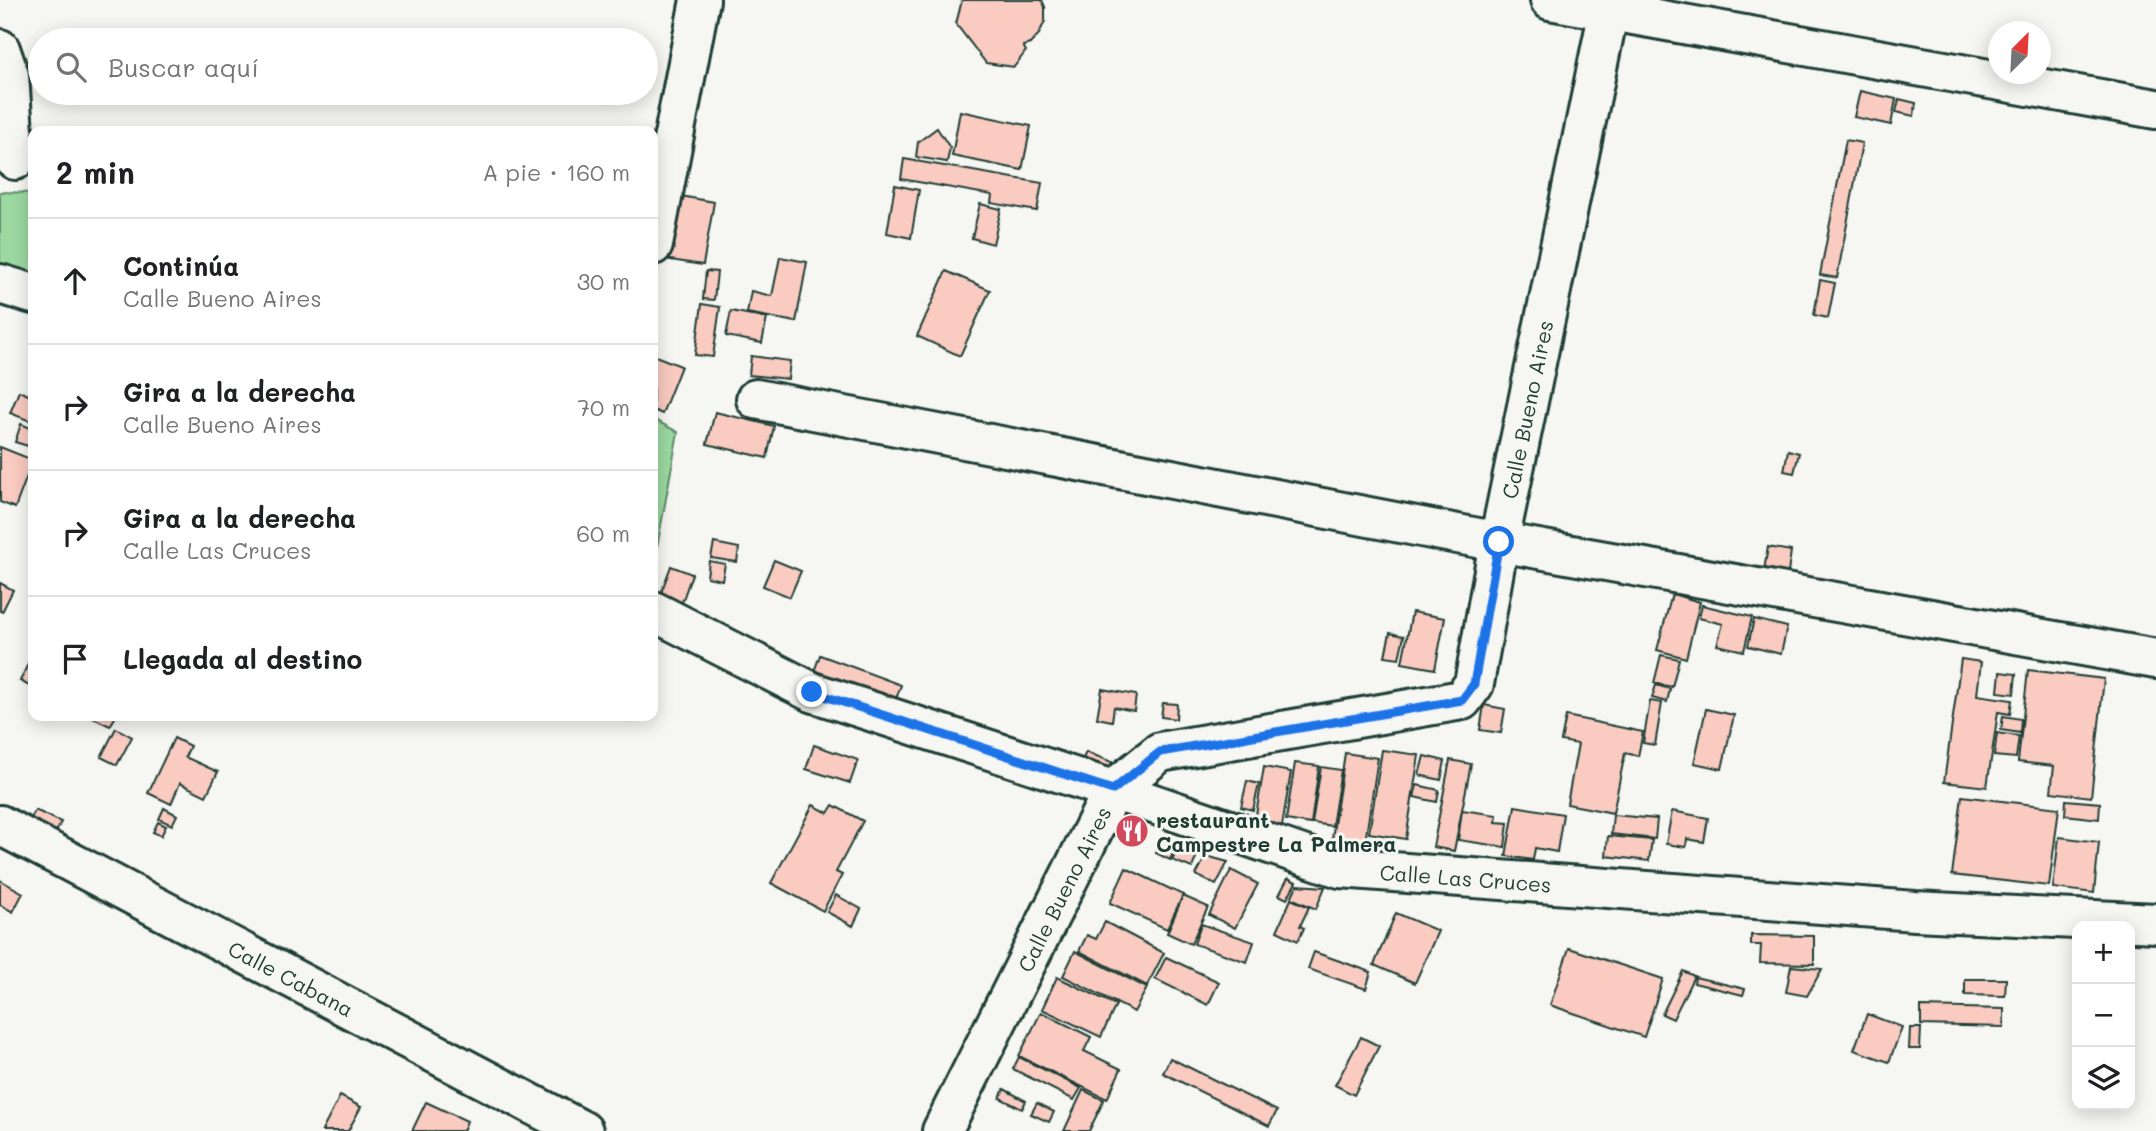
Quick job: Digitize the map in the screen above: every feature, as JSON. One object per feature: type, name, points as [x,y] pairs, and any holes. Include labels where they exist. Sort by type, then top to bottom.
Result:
[{"type":"street","points":[[658,219],[700,0]]},
{"type":"street","points":[[1550,0],[1610,6],[2156,109]]},
{"type":"street","name":"Calle Bueno Aires","points":[[942,1131],[1113,790],[1160,752],[1462,700],[1474,684],[1499,542],[1610,6]]},
{"type":"street","points":[[0,49],[9,75],[16,160]]},
{"type":"street","points":[[0,284],[28,292]]},
{"type":"street","points":[[756,399],[1499,542],[2156,659]]},
{"type":"street","name":"Calle Las Cruces","points":[[658,614],[812,692],[1113,790],[1340,868],[1915,911],[2156,923]]},
{"type":"street","name":"Calle Cabana","points":[[0,825],[583,1131]]},
{"type":"green space","points":[[0,192],[28,193],[28,287],[0,279]]},
{"type":"green space","points":[[658,422],[678,432],[658,542]]},
{"type":"building","points":[[962,0],[1042,0],[1045,21],[1039,34],[1030,44],[1023,46],[1026,51],[1014,67],[986,63],[956,24]]},
{"type":"building","points":[[1860,91],[1896,99],[1891,125],[1854,117]]},
{"type":"building","points":[[1899,99],[1916,103],[1914,116],[1896,112]]},
{"type":"building","points":[[960,111],[1031,126],[1022,170],[952,156]]},
{"type":"building","points":[[937,128],[950,148],[947,162],[916,157],[918,142]]},
{"type":"building","points":[[1846,140],[1862,143],[1837,278],[1820,275]]},
{"type":"building","points":[[904,159],[1042,183],[1037,211],[991,203],[992,195],[901,179]]},
{"type":"building","points":[[895,185],[919,190],[911,238],[887,233]]},
{"type":"building","points":[[675,195],[714,202],[703,265],[664,259]]},
{"type":"building","points":[[980,204],[1001,209],[993,244],[972,238]]},
{"type":"building","points":[[780,257],[807,262],[796,322],[747,313],[751,291],[772,296]]},
{"type":"building","points":[[706,271],[717,272],[714,300],[703,299]]},
{"type":"building","points":[[946,271],[990,290],[960,356],[917,336]]},
{"type":"building","points":[[1820,280],[1835,283],[1828,318],[1814,315]]},
{"type":"building","points":[[702,304],[720,307],[713,357],[695,355]]},
{"type":"building","points":[[731,311],[767,318],[762,343],[726,336]]},
{"type":"building","points":[[751,356],[790,361],[788,379],[749,375]]},
{"type":"building","points":[[658,357],[681,366],[662,414],[658,412]]},
{"type":"building","points":[[19,391],[28,395],[28,420],[10,413]]},
{"type":"building","points":[[715,412],[774,426],[767,458],[707,444]]},
{"type":"building","points":[[21,424],[28,427],[28,446],[15,442]]},
{"type":"building","points":[[0,447],[28,458],[28,473],[15,508],[0,502]]},
{"type":"building","points":[[1788,450],[1799,453],[1794,473],[1784,471]]},
{"type":"building","points":[[714,543],[739,548],[737,562],[711,558]]},
{"type":"building","points":[[1768,547],[1791,551],[1787,580],[1763,576]]},
{"type":"building","points":[[774,560],[801,571],[790,597],[763,586]]},
{"type":"building","points":[[709,561],[725,564],[722,580],[707,577]]},
{"type":"building","points":[[671,566],[692,574],[681,605],[659,598]]},
{"type":"building","points":[[0,583],[13,590],[2,612],[0,611]]},
{"type":"building","points":[[1672,594],[1700,602],[1686,658],[1657,650]]},
{"type":"building","points":[[1702,605],[1752,617],[1744,651],[1717,645],[1723,624],[1699,618]]},
{"type":"building","points":[[1412,612],[1445,618],[1435,669],[1402,663]]},
{"type":"building","points":[[1754,619],[1787,627],[1781,654],[1748,646]]},
{"type":"building","points":[[1390,633],[1404,636],[1399,658],[1385,656]]},
{"type":"building","points":[[820,655],[901,685],[892,710],[811,680]]},
{"type":"building","points":[[1661,655],[1679,659],[1672,687],[1654,683]]},
{"type":"building","points":[[1961,659],[1981,662],[1977,695],[2012,700],[2010,714],[1998,712],[1987,787],[1944,782]]},
{"type":"building","points":[[28,664],[28,685],[20,681]]},
{"type":"building","points":[[2028,670],[2104,679],[2091,797],[2051,792],[2054,766],[2018,762]]},
{"type":"building","points":[[2000,672],[2016,674],[2014,694],[1998,692]]},
{"type":"building","points":[[1656,685],[1670,689],[1667,702],[1652,698]]},
{"type":"building","points":[[1102,689],[1136,695],[1134,711],[1114,707],[1112,721],[1097,718]]},
{"type":"building","points":[[1650,701],[1662,703],[1655,745],[1643,743]]},
{"type":"building","points":[[1163,703],[1177,704],[1176,719],[1161,717]]},
{"type":"building","points":[[1484,705],[1505,709],[1501,733],[1480,730]]},
{"type":"building","points":[[1706,709],[1734,715],[1722,769],[1694,763]]},
{"type":"building","points":[[1566,716],[1643,732],[1638,756],[1625,753],[1613,813],[1567,804],[1578,744],[1561,741]]},
{"type":"building","points":[[2003,716],[2021,719],[2020,733],[2001,730]]},
{"type":"building","points":[[100,721],[113,721],[110,726]]},
{"type":"building","points":[[116,728],[132,737],[117,765],[101,757]]},
{"type":"building","points":[[1997,733],[2019,736],[2016,758],[1994,756]]},
{"type":"building","points":[[174,738],[190,746],[185,757],[218,772],[206,796],[180,783],[171,804],[148,793]]},
{"type":"building","points":[[814,745],[858,760],[850,783],[806,769]]},
{"type":"building","points":[[1382,750],[1419,755],[1406,839],[1369,833]]},
{"type":"building","points":[[1086,752],[1112,762],[1106,776],[1080,765]]},
{"type":"building","points":[[1345,753],[1378,758],[1365,842],[1345,839],[1344,846],[1331,845]]},
{"type":"building","points":[[1424,756],[1445,761],[1441,780],[1419,775]]},
{"type":"building","points":[[1450,760],[1471,764],[1454,851],[1433,847]]},
{"type":"building","points":[[1295,763],[1319,766],[1311,824],[1286,820]]},
{"type":"building","points":[[1264,767],[1291,772],[1282,826],[1255,821]]},
{"type":"building","points":[[1321,767],[1341,770],[1332,826],[1312,823]]},
{"type":"building","points":[[1247,781],[1259,784],[1253,810],[1241,807]]},
{"type":"building","points":[[1417,785],[1439,790],[1437,802],[1414,797]]},
{"type":"building","points":[[1962,796],[2059,808],[2049,886],[1952,875]]},
{"type":"building","points":[[2066,800],[2100,803],[2099,819],[2065,815]]},
{"type":"building","points":[[813,805],[828,813],[833,805],[863,821],[836,872],[842,875],[823,911],[771,883]]},
{"type":"building","points":[[1515,806],[1563,814],[1557,852],[1535,848],[1533,860],[1506,856]]},
{"type":"building","points":[[164,808],[177,815],[172,825],[159,819]]},
{"type":"building","points":[[35,810],[61,822],[52,840],[26,829]]},
{"type":"building","points":[[1462,810],[1497,815],[1496,822],[1508,823],[1505,847],[1458,840]]},
{"type":"building","points":[[1672,811],[1708,818],[1704,842],[1687,839],[1686,847],[1666,844]]},
{"type":"building","points":[[1613,815],[1657,819],[1655,839],[1611,834]]},
{"type":"building","points":[[158,822],[166,826],[161,836],[153,832]]},
{"type":"building","points":[[1608,836],[1652,840],[1649,861],[1606,856]]},
{"type":"building","points":[[2059,837],[2099,842],[2094,893],[2053,888]]},
{"type":"building","points":[[1160,845],[1174,851],[1170,860],[1156,853]]},
{"type":"building","points":[[1178,847],[1197,855],[1192,868],[1172,860]]},
{"type":"building","points":[[1206,856],[1228,862],[1216,885],[1196,875]]},
{"type":"building","points":[[1126,868],[1183,895],[1167,929],[1110,903]]},
{"type":"building","points":[[1231,870],[1258,884],[1235,928],[1209,915]]},
{"type":"building","points":[[1288,878],[1296,882],[1287,899],[1279,895]]},
{"type":"building","points":[[0,880],[23,893],[13,912],[0,905]]},
{"type":"building","points":[[1297,885],[1325,887],[1316,909],[1291,898]]},
{"type":"building","points":[[836,895],[861,909],[853,926],[827,912]]},
{"type":"building","points":[[1183,896],[1208,907],[1191,944],[1167,933]]},
{"type":"building","points":[[1291,899],[1309,907],[1300,926],[1304,928],[1298,941],[1277,931]]},
{"type":"building","points":[[1396,913],[1438,931],[1415,983],[1374,965]]},
{"type":"building","points":[[1105,922],[1164,953],[1147,986],[1079,951],[1087,935],[1096,939]]},
{"type":"building","points":[[1201,924],[1254,942],[1247,962],[1194,944]]},
{"type":"building","points":[[1751,935],[1814,936],[1814,964],[1760,963],[1761,945],[1751,945]]},
{"type":"building","points":[[1569,948],[1663,979],[1644,1037],[1550,1005]]},
{"type":"building","points":[[1075,951],[1147,988],[1134,1012],[1063,976]]},
{"type":"building","points":[[1314,952],[1371,972],[1366,989],[1308,969]]},
{"type":"building","points":[[1166,957],[1219,982],[1208,1005],[1155,979]]},
{"type":"building","points":[[1791,966],[1822,969],[1807,996],[1786,992]]},
{"type":"building","points":[[1683,971],[1694,976],[1673,1019],[1662,1014]]},
{"type":"building","points":[[1057,977],[1116,1005],[1101,1037],[1042,1009]]},
{"type":"building","points":[[1695,977],[1745,989],[1743,995],[1694,983]]},
{"type":"building","points":[[1965,979],[2006,979],[2005,996],[1965,995]]},
{"type":"building","points":[[1921,1007],[2004,1009],[2004,1027],[1921,1025]]},
{"type":"building","points":[[1041,1012],[1091,1037],[1084,1051],[1121,1069],[1107,1099],[1019,1056]]},
{"type":"building","points":[[1867,1014],[1902,1027],[1889,1062],[1854,1050]]},
{"type":"building","points":[[1910,1028],[1921,1028],[1920,1049],[1909,1049]]},
{"type":"building","points":[[1361,1037],[1379,1046],[1354,1095],[1335,1085]]},
{"type":"building","points":[[1019,1057],[1081,1088],[1074,1100],[1013,1069]]},
{"type":"building","points":[[1170,1058],[1277,1111],[1269,1126],[1163,1073]]},
{"type":"building","points":[[1004,1089],[1026,1101],[1022,1109],[1000,1098]]},
{"type":"building","points":[[1083,1090],[1104,1100],[1089,1131],[1064,1131]]},
{"type":"building","points":[[340,1096],[361,1107],[348,1131],[322,1131]]},
{"type":"building","points":[[426,1102],[467,1121],[463,1131],[412,1131]]},
{"type":"building","points":[[1037,1103],[1054,1112],[1049,1122],[1031,1114]]},
{"type":"place","name":"restaurant Campestre La Palmera","points":[[1132,831]]},
{"type":"route","points":[[812,692],[1113,790],[1160,752],[1462,700],[1474,684],[1499,542]]}]
